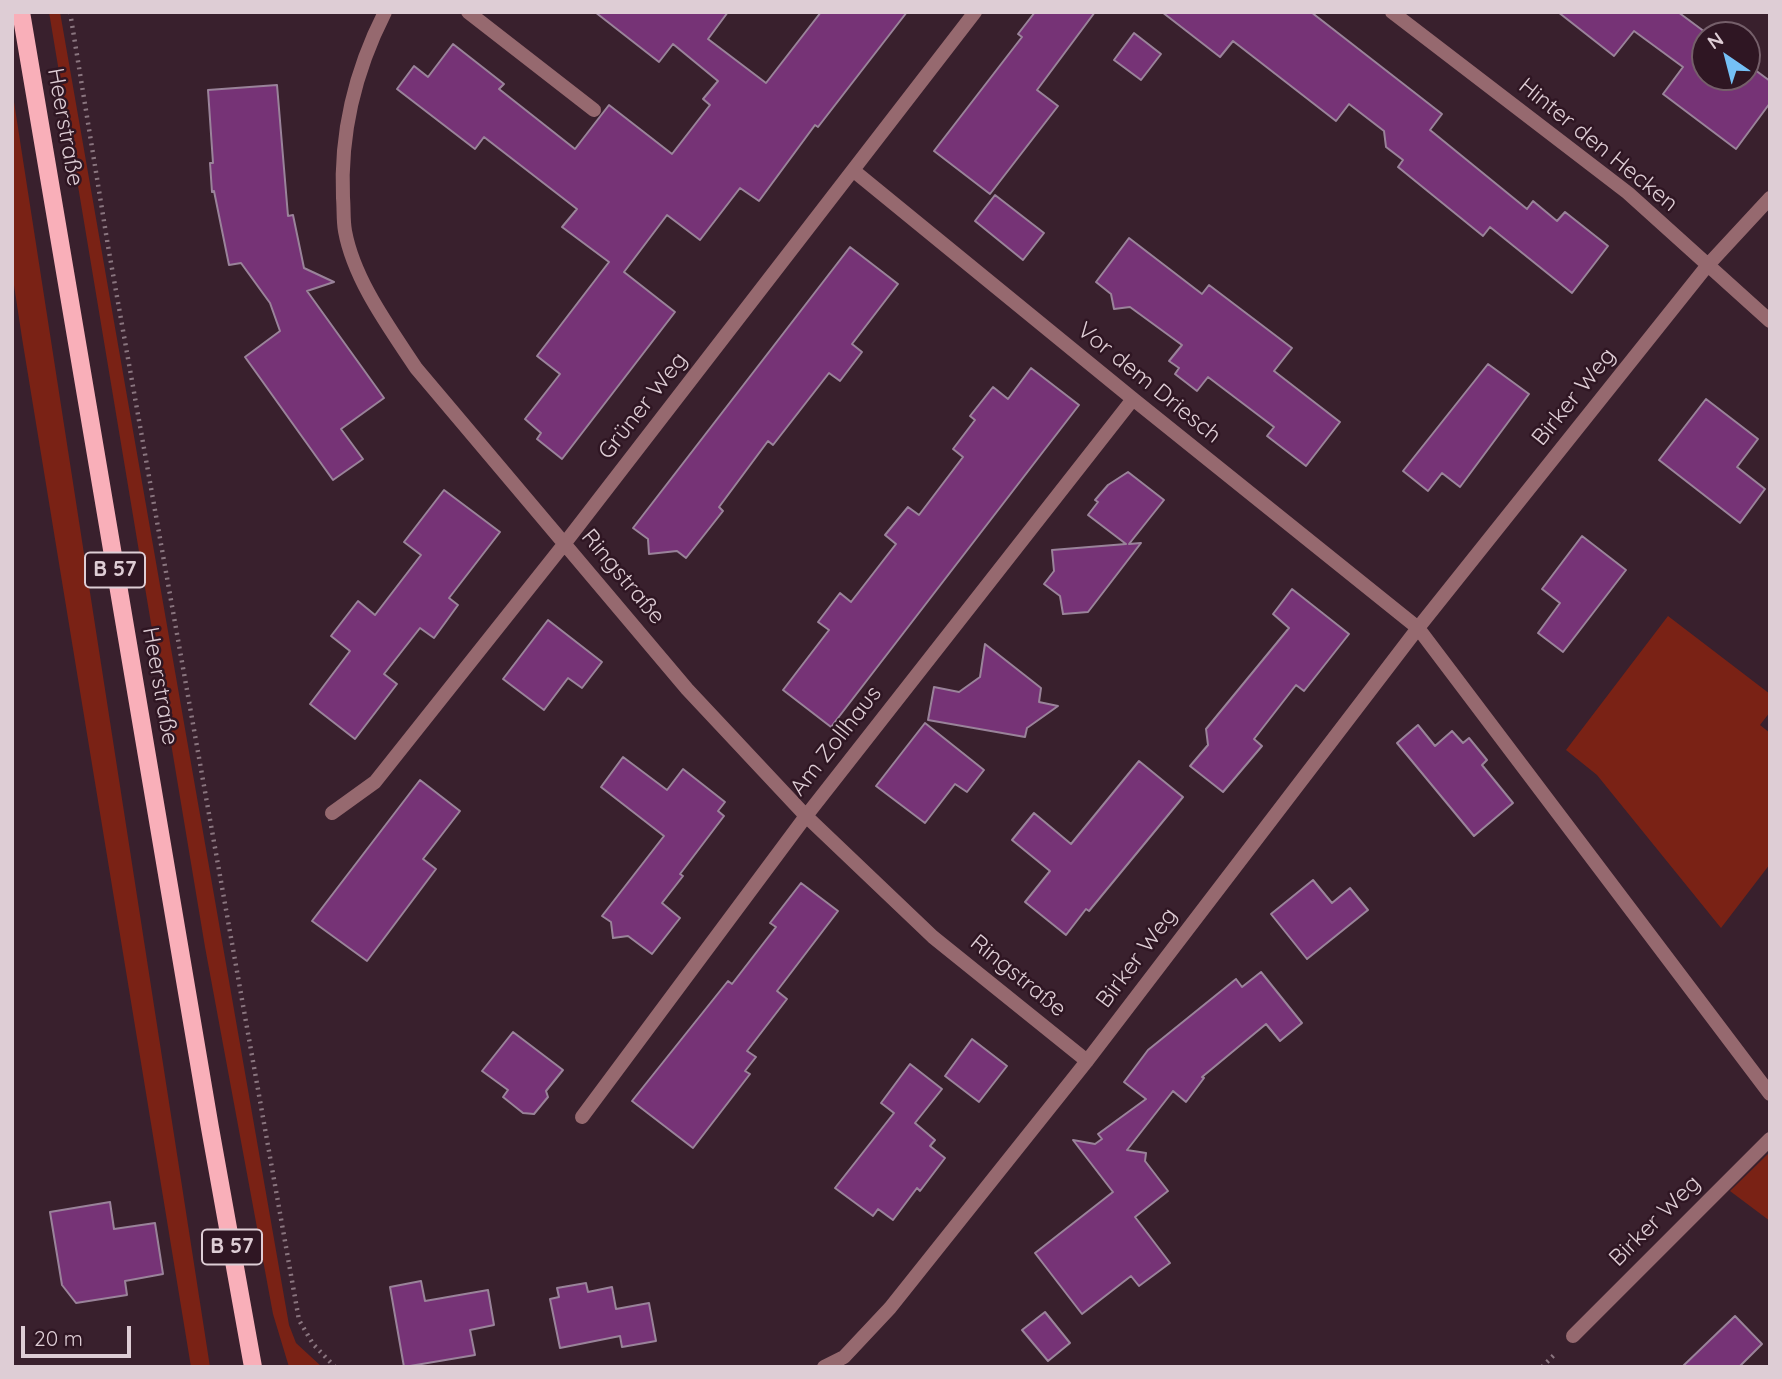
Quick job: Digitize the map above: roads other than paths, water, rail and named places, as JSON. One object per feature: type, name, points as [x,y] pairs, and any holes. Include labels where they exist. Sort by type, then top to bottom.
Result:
[{"type":"main road","name":"Heerstraße","points":[[21,12],[253,1367]]},
{"type":"street","name":"Ringstraße","points":[[385,12],[365,53],[349,107],[342,167],[345,231],[360,276],[383,318],[416,368],[687,689],[806,816],[933,937],[1087,1061]]},
{"type":"street","points":[[468,12],[594,110]]},
{"type":"street","name":"Grüner Weg","points":[[332,813],[375,782],[565,543],[975,12]]},
{"type":"street","name":"Hinter den Hecken","points":[[1392,12],[1628,194],[1770,321]]},
{"type":"street","name":"Vor dem Driesch","points":[[854,171],[1418,628]]},
{"type":"street","name":"Birker Weg","points":[[824,1367],[844,1356],[890,1308],[1087,1061],[1418,628],[1707,266],[1770,198]]},
{"type":"street","name":"Am Zollhaus","points":[[582,1117],[806,816],[1133,399]]},
{"type":"street","points":[[1418,628],[1770,1094]]},
{"type":"street","name":"Birker Weg","points":[[1573,1336],[1770,1139]]}]
